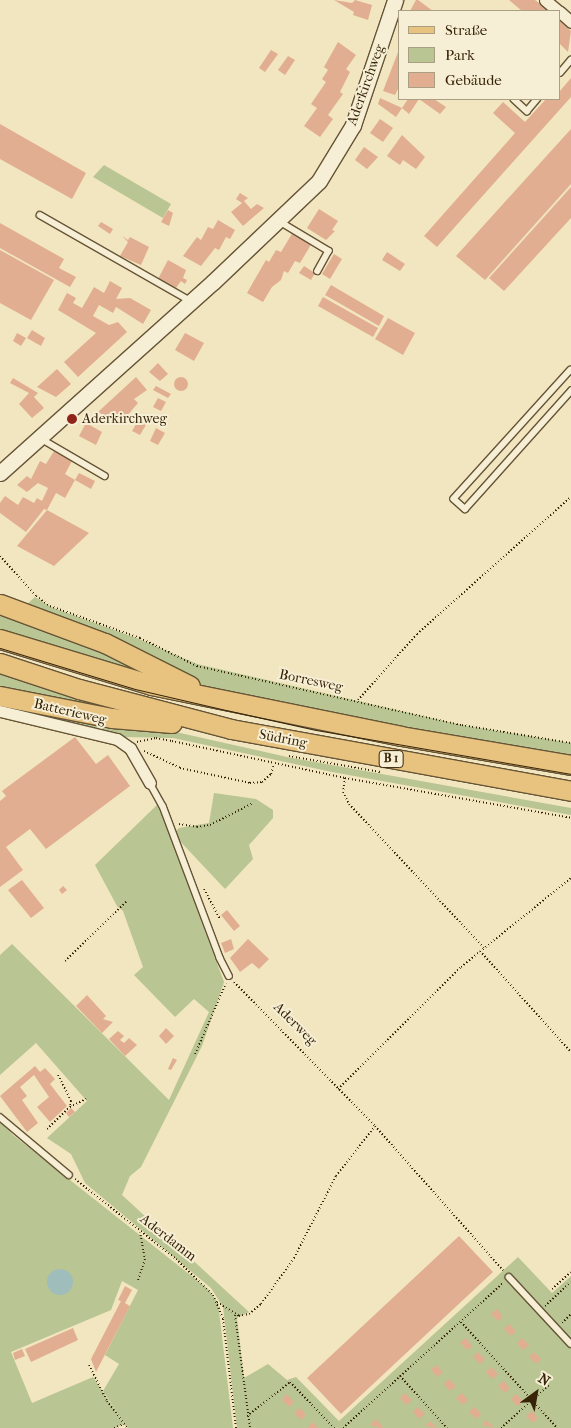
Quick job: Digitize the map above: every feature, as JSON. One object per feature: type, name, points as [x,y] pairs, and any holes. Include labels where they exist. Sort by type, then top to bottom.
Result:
[{"type":"main road","points":[[0,604],[105,643],[213,698]]},
{"type":"main road","name":"Südring","points":[[0,639],[95,670],[213,698],[571,765]]},
{"type":"main road","name":"Südring","points":[[0,663],[87,691],[231,729],[571,791]]},
{"type":"main road","points":[[0,696],[112,718],[231,729]]},
{"type":"street","name":"Aderkirchweg","points":[[0,473],[279,221],[319,180],[353,125],[395,0]]},
{"type":"street","points":[[545,0],[557,10]]},
{"type":"street","points":[[561,14],[571,22]]},
{"type":"street","name":"Batterieweg","points":[[0,711],[106,735],[130,748]]},
{"type":"street","points":[[130,748],[150,784]]},
{"type":"lane","points":[[561,72],[571,60]]},
{"type":"lane","points":[[515,100],[527,111],[537,100]]},
{"type":"lane","points":[[40,215],[191,301]]},
{"type":"lane","points":[[279,221],[330,251],[318,271]]},
{"type":"lane","points":[[571,370],[454,499],[465,509],[571,391]]},
{"type":"lane","points":[[40,438],[105,476]]},
{"type":"lane","points":[[150,784],[169,822],[220,958],[229,976]]},
{"type":"lane","points":[[0,1117],[69,1175]]},
{"type":"lane","points":[[509,1277],[571,1344]]},
{"type":"path","name":"Borresweg","points":[[0,556],[36,596],[50,606],[140,638],[197,666],[358,700],[417,634],[571,497]]},
{"type":"path","points":[[358,700],[462,724],[571,743]]},
{"type":"path","points":[[130,748],[139,740],[156,738],[344,778],[571,818]]},
{"type":"path","points":[[130,748],[142,750],[180,768],[250,783],[262,782],[271,774],[274,764]]},
{"type":"path","points":[[344,778],[343,792],[349,804],[484,948]]},
{"type":"path","points":[[169,822],[197,827],[210,825],[253,803]]},
{"type":"path","points":[[338,1089],[480,951],[571,878]]},
{"type":"path","points":[[65,962],[128,902]]},
{"type":"path","points":[[480,951],[571,1052]]},
{"type":"path","points":[[195,1054],[229,976]]},
{"type":"path","name":"Aderweg","points":[[229,976],[375,1126],[509,1277]]},
{"type":"path","points":[[58,1075],[71,1100],[70,1107]]},
{"type":"path","points":[[47,1129],[70,1107],[86,1099]]},
{"type":"path","points":[[236,1315],[249,1314],[272,1290],[294,1258],[336,1176],[375,1126]]},
{"type":"path","name":"Aderdamm","points":[[69,1175],[198,1278],[217,1302],[228,1346],[236,1428]]},
{"type":"path","points":[[138,1280],[145,1260],[140,1232]]},
{"type":"path","points":[[552,1289],[571,1272]]},
{"type":"path","points":[[343,1428],[509,1277]]},
{"type":"path","points":[[541,1311],[571,1282]]},
{"type":"path","points":[[217,1302],[224,1303],[236,1315],[247,1416],[250,1428]]},
{"type":"path","points":[[556,1328],[571,1314]]},
{"type":"path","points":[[461,1322],[557,1428]]},
{"type":"path","points":[[89,1365],[107,1401],[128,1428]]},
{"type":"path","points":[[400,1376],[447,1428]]},
{"type":"path","points":[[247,1416],[290,1382],[334,1428]]},
{"type":"path","points":[[501,1428],[549,1385]]},
{"type":"path","points":[[114,1428],[124,1424]]},
{"type":"green space","points":[[104,165],[171,204],[163,218],[93,177]]},
{"type":"green space","points":[[0,597],[25,606],[35,597],[51,607],[139,639],[197,664],[462,725],[571,743],[571,760],[214,694],[0,631]]},
{"type":"green space","points":[[0,674],[81,700],[140,716],[0,691]]},
{"type":"green space","points":[[0,701],[149,726],[287,757],[571,808],[571,815],[332,772],[173,738],[124,737],[0,708]]},
{"type":"green space","points":[[214,793],[256,799],[273,810],[273,818],[249,845],[253,859],[225,889],[177,838],[176,831],[179,828],[209,823]]},
{"type":"green space","points":[[158,804],[224,982],[202,1046],[141,1167],[130,1176],[122,1195],[249,1312],[237,1318],[244,1378],[268,1364],[287,1380],[296,1377],[339,1421],[518,1257],[552,1293],[571,1276],[571,1428],[237,1428],[223,1307],[211,1288],[85,1183],[71,1154],[47,1138],[87,1101],[36,1043],[0,1075],[0,955],[12,944],[169,1100],[209,1012],[194,999],[175,1017],[134,975],[143,967],[123,911],[117,906],[95,865]]},
{"type":"green space","points":[[0,1121],[13,1135],[208,1289],[218,1303],[233,1428],[128,1428],[125,1425],[103,1391],[119,1364],[105,1355],[138,1290],[122,1281],[111,1310],[11,1352],[32,1403],[93,1377],[124,1424],[115,1428],[0,1428]]},
{"type":"water","points":[[60,1269],[69,1273],[73,1282],[69,1291],[60,1295],[51,1291],[47,1282],[51,1273]]},
{"type":"building","points":[[334,0],[352,3],[355,0],[372,5],[368,20],[353,15],[354,12]]},
{"type":"building","points":[[416,0],[418,0],[432,10],[411,10]]},
{"type":"building","points":[[509,0],[535,0],[548,10],[521,10]]},
{"type":"building","points":[[561,22],[571,31],[568,52],[561,45]]},
{"type":"building","points":[[338,42],[356,55],[346,69],[350,72],[340,92],[343,94],[328,115],[333,119],[320,137],[304,126],[317,108],[311,104],[326,82],[322,79],[328,70],[324,67]]},
{"type":"building","points":[[271,50],[278,54],[265,72],[259,68]]},
{"type":"building","points":[[398,52],[398,89],[395,95],[383,91]]},
{"type":"building","points":[[288,56],[295,60],[285,75],[278,70]]},
{"type":"building","points":[[571,78],[571,97],[437,247],[424,236],[515,133],[493,113],[503,102],[525,122],[545,100],[561,100],[561,90]]},
{"type":"building","points":[[380,98],[402,108],[396,117],[378,104]]},
{"type":"building","points":[[407,100],[418,100],[409,114],[402,108]]},
{"type":"building","points":[[420,100],[436,100],[446,107],[440,114]]},
{"type":"building","points":[[380,119],[393,128],[383,142],[370,133]]},
{"type":"building","points":[[0,124],[86,173],[72,199],[0,159]]},
{"type":"building","points":[[571,129],[571,184],[485,280],[456,256]]},
{"type":"building","points":[[402,135],[425,157],[416,169],[403,160],[400,165],[387,156]]},
{"type":"building","points":[[364,147],[378,157],[367,169],[355,160]]},
{"type":"building","points":[[571,187],[571,218],[504,291],[489,278]]},
{"type":"building","points":[[240,193],[248,198],[244,201],[251,209],[257,204],[264,208],[243,226],[231,212],[242,203],[236,199]]},
{"type":"building","points":[[319,209],[338,221],[332,230],[335,231],[326,240],[307,228]]},
{"type":"building","points":[[168,210],[173,213],[169,226],[161,222]]},
{"type":"building","points":[[218,220],[235,230],[230,239],[226,237],[219,250],[215,248],[201,266],[183,256],[197,237],[201,240],[208,227],[213,229]]},
{"type":"building","points":[[101,222],[113,229],[110,234],[98,226]]},
{"type":"building","points":[[0,223],[64,259],[59,268],[76,277],[70,287],[0,248]]},
{"type":"building","points":[[293,232],[312,243],[300,263],[295,261],[288,273],[284,271],[281,280],[272,287],[263,302],[247,293],[266,260],[269,262],[276,250],[281,252]]},
{"type":"building","points":[[122,236],[128,240],[130,237],[149,247],[141,265],[120,256],[128,242]]},
{"type":"building","points":[[0,250],[54,280],[31,320],[0,303]]},
{"type":"building","points":[[387,252],[405,264],[400,271],[382,260]]},
{"type":"building","points":[[334,254],[342,259],[330,279],[322,274]]},
{"type":"building","points":[[168,260],[186,270],[183,278],[187,280],[185,284],[181,281],[176,288],[158,279]]},
{"type":"building","points":[[304,266],[315,273],[311,280],[299,273]]},
{"type":"building","points":[[110,281],[122,288],[116,299],[130,298],[151,310],[143,324],[116,307],[113,313],[99,305],[93,316],[109,325],[118,322],[127,332],[78,377],[64,362],[96,333],[58,310],[67,293],[76,298],[73,303],[82,308],[94,287],[104,293]]},
{"type":"building","points":[[331,285],[384,316],[379,326],[325,295]]},
{"type":"building","points":[[323,297],[378,328],[373,337],[318,306]]},
{"type":"building","points":[[388,318],[415,333],[403,355],[375,339]]},
{"type":"building","points":[[32,330],[45,338],[41,346],[27,338]]},
{"type":"building","points":[[17,333],[26,338],[21,346],[13,341]]},
{"type":"building","points":[[185,333],[204,343],[194,361],[175,350]]},
{"type":"building","points":[[158,363],[168,374],[160,381],[149,372]]},
{"type":"building","points":[[57,369],[71,384],[56,397],[37,387]]},
{"type":"building","points":[[136,377],[147,390],[134,399],[138,403],[120,424],[98,412]]},
{"type":"building","points":[[178,377],[184,377],[188,384],[184,391],[178,391],[174,387],[174,381]]},
{"type":"building","points":[[13,378],[38,393],[34,397],[44,408],[32,418],[19,404],[29,393],[10,383]]},
{"type":"building","points":[[156,386],[171,394],[168,398],[153,390]]},
{"type":"building","points":[[158,398],[166,402],[161,411],[153,407]]},
{"type":"building","points":[[139,419],[147,423],[140,435],[132,431]]},
{"type":"building","points":[[86,423],[102,432],[96,445],[79,436]]},
{"type":"building","points":[[156,428],[165,433],[158,445],[150,441]]},
{"type":"building","points":[[54,451],[72,461],[65,474],[75,480],[65,498],[56,493],[47,510],[44,509],[26,532],[0,513],[0,503],[5,496],[18,505],[23,497],[34,503],[37,498],[42,501],[48,488],[38,483],[27,492],[17,485],[27,476],[31,479],[40,461],[46,464]]},
{"type":"building","points":[[79,473],[95,481],[91,489],[75,480]]},
{"type":"building","points":[[47,510],[89,533],[54,566],[17,546]]},
{"type":"building","points":[[75,737],[96,764],[108,755],[130,786],[46,849],[30,829],[6,847],[23,870],[0,887],[0,801],[6,796],[2,791]]},
{"type":"building","points":[[22,880],[44,908],[31,918],[8,890]]},
{"type":"building","points":[[63,886],[67,890],[62,894],[59,890]]},
{"type":"building","points":[[227,910],[240,926],[234,931],[221,915]]},
{"type":"building","points":[[231,939],[234,949],[225,953],[221,943]]},
{"type":"building","points":[[248,939],[269,959],[259,969],[252,963],[240,972],[230,958]]},
{"type":"building","points":[[87,995],[106,1016],[103,1019],[113,1022],[102,1033],[76,1006]]},
{"type":"building","points":[[166,1028],[174,1036],[166,1044],[159,1036]]},
{"type":"building","points":[[118,1031],[124,1036],[120,1040],[124,1043],[129,1038],[137,1045],[125,1056],[109,1039]]},
{"type":"building","points":[[173,1058],[177,1060],[171,1070],[168,1069]]},
{"type":"building","points":[[35,1066],[40,1072],[45,1068],[55,1079],[50,1084],[67,1106],[50,1122],[37,1107],[49,1097],[34,1075],[20,1087],[27,1096],[22,1100],[38,1123],[27,1132],[0,1096]]},
{"type":"building","points":[[71,1108],[75,1112],[69,1117],[66,1113]]},
{"type":"building","points":[[459,1236],[493,1272],[341,1414],[307,1378]]},
{"type":"building","points":[[125,1286],[132,1290],[125,1303],[130,1306],[96,1372],[91,1359],[121,1301],[118,1300]]},
{"type":"building","points":[[497,1309],[503,1317],[498,1321],[491,1314]]},
{"type":"building","points":[[509,1324],[516,1331],[511,1336],[504,1329]]},
{"type":"building","points":[[73,1328],[78,1340],[31,1362],[25,1349]]},
{"type":"building","points":[[466,1338],[472,1346],[467,1350],[460,1343]]},
{"type":"building","points":[[522,1338],[529,1345],[523,1350],[517,1343]]},
{"type":"building","points":[[22,1349],[25,1356],[15,1360],[13,1353]]},
{"type":"building","points":[[478,1352],[485,1359],[480,1364],[473,1357]]},
{"type":"building","points":[[534,1352],[541,1359],[536,1364],[529,1357]]},
{"type":"building","points":[[436,1365],[443,1372],[437,1377],[431,1370]]},
{"type":"building","points":[[491,1367],[498,1374],[492,1379],[486,1372]]},
{"type":"building","points":[[449,1379],[456,1386],[450,1391],[444,1384]]},
{"type":"building","points":[[504,1381],[510,1388],[505,1393],[498,1386]]},
{"type":"building","points":[[405,1393],[412,1400],[406,1405],[400,1398]]},
{"type":"building","points":[[462,1393],[468,1400],[463,1405],[456,1398]]},
{"type":"building","points":[[287,1394],[294,1402],[289,1407],[282,1400]]},
{"type":"building","points":[[516,1394],[523,1401],[517,1406],[511,1399]]},
{"type":"building","points":[[418,1407],[425,1414],[419,1419],[413,1412]]},
{"type":"building","points":[[475,1407],[481,1414],[476,1419],[469,1412]]},
{"type":"building","points":[[300,1408],[306,1415],[301,1420],[294,1413]]},
{"type":"building","points":[[532,1411],[538,1418],[533,1423],[526,1416]]},
{"type":"building","points":[[376,1419],[383,1427],[370,1425]]},
{"type":"building","points":[[487,1420],[494,1428],[482,1425]]},
{"type":"building","points":[[430,1421],[437,1428],[425,1426]]},
{"type":"building","points":[[313,1422],[318,1428],[307,1428]]},
{"type":"tram line","points":[[0,648],[135,689],[316,730],[571,774]]},
{"type":"place","name":"Aderkirchweg","points":[[72,419]]}]
